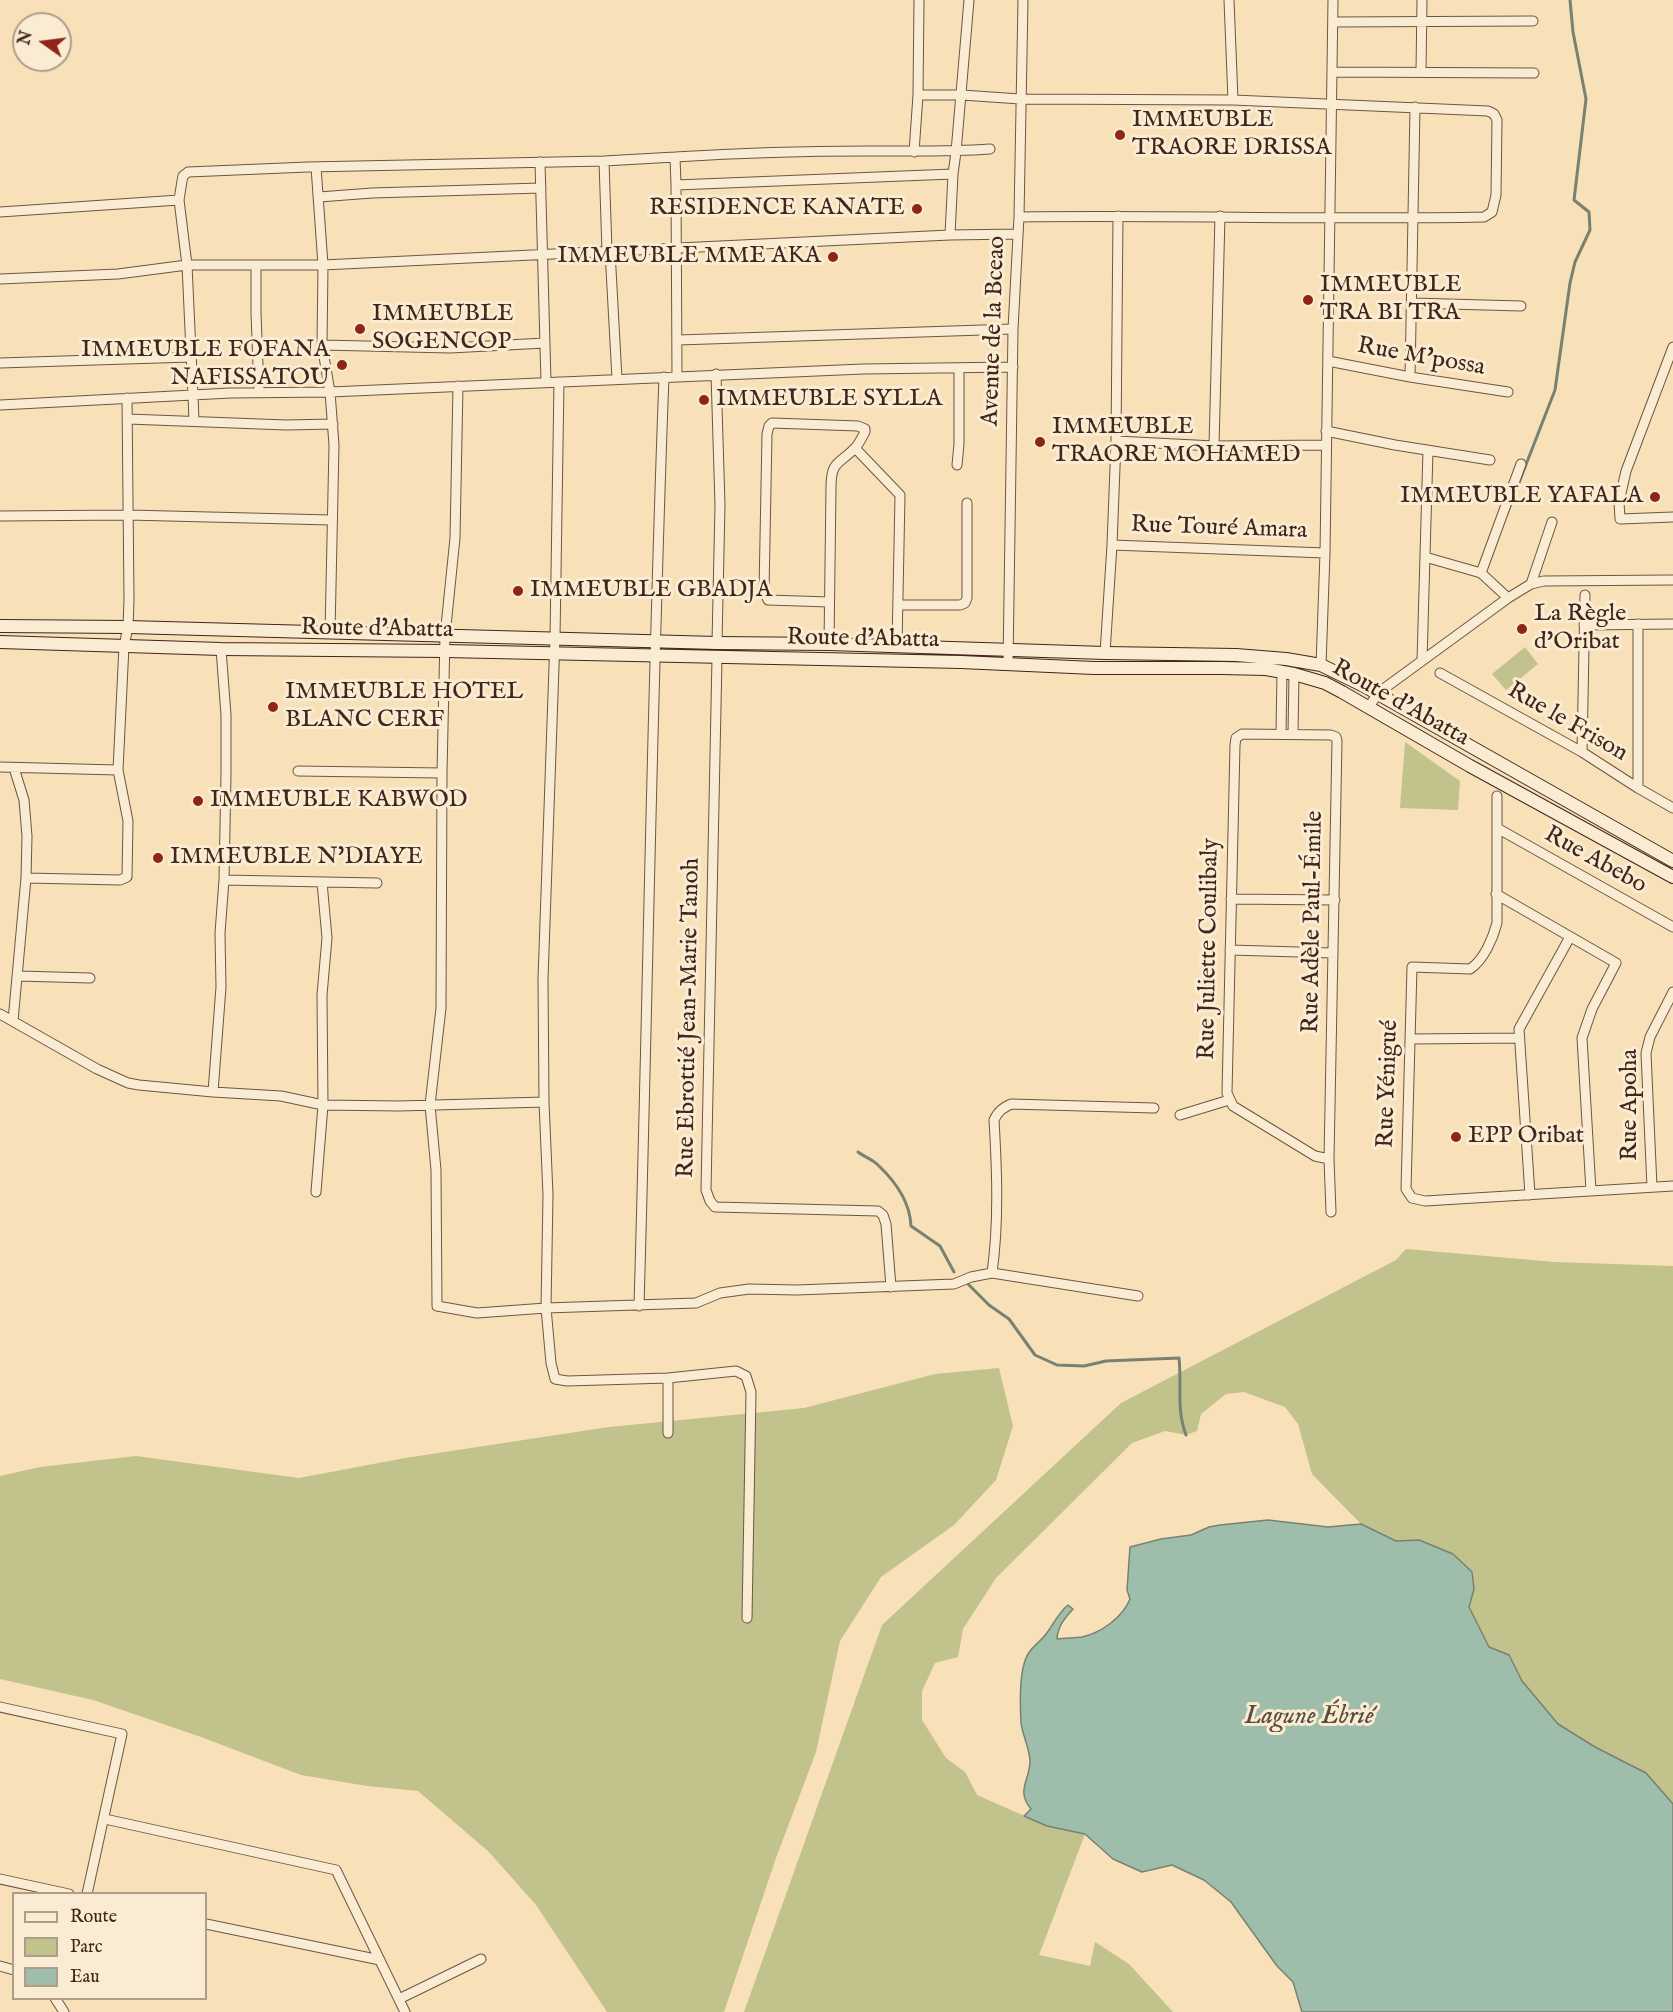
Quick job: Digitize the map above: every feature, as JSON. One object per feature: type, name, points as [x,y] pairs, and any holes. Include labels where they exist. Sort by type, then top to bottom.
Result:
[{"type":"street","points":[[914,152],[918,95],[919,0]]},
{"type":"street","points":[[950,235],[953,174],[969,0]]},
{"type":"street","name":"Avenue de la Bceao","points":[[1008,658],[1013,329],[1019,217],[1023,0]]},
{"type":"street","points":[[1229,0],[1233,100]]},
{"type":"street","points":[[1321,665],[1325,553],[1333,0]]},
{"type":"street","points":[[1421,72],[1422,0]]},
{"type":"street","points":[[1333,22],[1533,21]]},
{"type":"street","points":[[1332,72],[1534,73]]},
{"type":"street","points":[[918,95],[1020,99],[1233,100],[1415,107],[1488,111],[1494,114],[1497,120],[1496,195],[1492,212],[1484,217],[1019,217]]},
{"type":"street","points":[[1410,377],[1415,107]]},
{"type":"street","points":[[194,422],[187,265],[179,200],[183,176],[188,172],[604,161],[739,152],[956,152],[990,149]]},
{"type":"street","points":[[675,157],[678,248],[677,377]]},
{"type":"street","points":[[604,161],[617,379]]},
{"type":"street","points":[[540,162],[546,382]]},
{"type":"street","points":[[316,167],[323,265],[322,345],[333,424],[330,633]]},
{"type":"street","points":[[676,185],[953,174]]},
{"type":"street","points":[[319,196],[541,188]]},
{"type":"street","points":[[0,212],[179,200]]},
{"type":"street","points":[[1105,653],[1116,441],[1118,216]]},
{"type":"street","points":[[1214,446],[1220,216]]},
{"type":"street","points":[[0,279],[118,274],[187,265],[323,265],[950,235],[1018,234]]},
{"type":"street","points":[[256,265],[260,392]]},
{"type":"street","points":[[1412,303],[1521,306]]},
{"type":"street","points":[[678,340],[1013,329]]},
{"type":"street","points":[[322,345],[450,348],[545,343]]},
{"type":"street","points":[[1673,347],[1626,471],[1619,502],[1620,519],[1673,518]]},
{"type":"street","points":[[0,363],[190,357]]},
{"type":"street","name":"Rue M'possa","points":[[1328,361],[1410,377],[1508,392]]},
{"type":"street","points":[[0,405],[260,392],[330,392],[863,369],[1013,367]]},
{"type":"street","points":[[957,465],[959,368]]},
{"type":"street","points":[[716,375],[720,505],[717,643]]},
{"type":"street","points":[[639,1306],[654,640],[664,377]]},
{"type":"street","points":[[559,382],[555,654],[543,979],[544,1102],[548,1196],[546,1308],[551,1363],[555,1379],[567,1381],[668,1378],[736,1371],[746,1376],[751,1392],[747,1618]]},
{"type":"street","points":[[458,386],[455,538],[445,636],[441,1008],[430,1105],[436,1170],[437,1306],[477,1313],[546,1308],[696,1303],[720,1293],[749,1289],[797,1290],[954,1284],[971,1277],[992,1273],[1138,1296]]},
{"type":"street","points":[[26,878],[120,880],[127,877],[128,821],[118,770],[124,646],[128,627],[129,600],[127,398]]},
{"type":"street","points":[[128,419],[286,425],[333,424]]},
{"type":"street","points":[[828,644],[829,602],[831,475],[837,462],[855,448],[865,432],[864,427],[772,423],[768,426],[767,434],[764,591],[768,600],[829,602]]},
{"type":"street","points":[[1326,431],[1490,460]]},
{"type":"street","points":[[1116,441],[1214,446],[1326,445]]},
{"type":"street","points":[[855,448],[900,495],[897,646]]},
{"type":"street","points":[[1422,661],[1428,450]]},
{"type":"street","points":[[1481,573],[1521,464]]},
{"type":"street","points":[[899,605],[960,605],[965,603],[967,503]]},
{"type":"street","points":[[0,516],[331,520]]},
{"type":"street","points":[[1531,584],[1552,522]]},
{"type":"street","name":"Rue Touré Amara","points":[[1112,545],[1325,553]]},
{"type":"street","points":[[1425,557],[1481,573],[1508,598]]},
{"type":"street","points":[[1369,707],[1378,693],[1508,598],[1531,584],[1544,581],[1673,580]]},
{"type":"street","points":[[1582,752],[1585,595]]},
{"type":"street","points":[[1638,624],[1638,788]]},
{"type":"street","points":[[1584,625],[1673,624]]},
{"type":"street","name":"Route d'Abatta","points":[[0,626],[128,627],[897,646],[1094,668],[1266,669],[1325,683],[1494,780],[1673,878]]},
{"type":"street","name":"Route d'Abatta","points":[[0,642],[221,649],[445,651],[717,658],[1008,658],[1105,653],[1236,655],[1286,659],[1321,665],[1378,693],[1673,861]]},
{"type":"street","points":[[213,1092],[221,987],[220,933],[224,880],[226,715],[221,649]]},
{"type":"street","name":"Rue Ebrottié Jean-Marie Tanoh","points":[[717,658],[706,1190],[715,1207],[878,1211],[883,1215],[886,1224],[891,1287]]},
{"type":"street","points":[[1281,734],[1288,673]]},
{"type":"street","points":[[1288,673],[1293,734]]},
{"type":"street","name":"Rue le Frison","points":[[1440,673],[1582,752],[1673,808]]},
{"type":"street","name":"Rue Juliette Coulibaly","points":[[1229,1100],[1227,1093],[1236,738],[1242,734],[1293,734]]},
{"type":"street","name":"Rue Adèle Paul-Émile","points":[[1293,734],[1331,735],[1336,737],[1337,741],[1329,1159],[1331,1212]]},
{"type":"street","points":[[0,767],[118,770]]},
{"type":"street","points":[[13,1021],[19,975],[26,878],[25,811],[14,768]]},
{"type":"street","points":[[298,771],[442,773]]},
{"type":"street","name":"Rue Yénigué","points":[[1497,796],[1497,923],[1494,934],[1476,965],[1470,969],[1412,967],[1406,1189],[1412,1198],[1425,1201],[1673,1186]]},
{"type":"street","name":"Rue Abebo","points":[[1497,828],[1673,927]]},
{"type":"street","points":[[224,880],[377,884]]},
{"type":"street","points":[[316,1192],[323,1105],[322,995],[327,938],[322,882]]},
{"type":"street","points":[[1496,894],[1616,963],[1585,1024],[1582,1038],[1591,1191]]},
{"type":"street","points":[[1231,899],[1335,900]]},
{"type":"street","points":[[1530,1195],[1519,1029],[1570,937]]},
{"type":"street","points":[[1230,950],[1334,953]]},
{"type":"street","points":[[19,975],[90,978]]},
{"type":"street","name":"Rue Apoha","points":[[1652,1187],[1646,1053],[1650,1037],[1673,992]]},
{"type":"street","points":[[0,1014],[97,1070],[128,1083],[280,1096],[323,1105],[544,1102]]},
{"type":"street","points":[[1410,1039],[1519,1038]]},
{"type":"street","points":[[1180,1115],[1229,1100],[1233,1106],[1315,1156],[1329,1159]]},
{"type":"street","points":[[992,1273],[996,1238],[997,1187],[994,1120],[997,1113],[1011,1104],[1154,1108]]},
{"type":"street","points":[[668,1378],[668,1433]]},
{"type":"street","points":[[0,1707],[122,1734],[87,1892]]},
{"type":"street","points":[[105,1819],[336,1870],[405,2012]]},
{"type":"street","points":[[0,1879],[64,1892]]},
{"type":"street","points":[[207,1924],[380,1960]]},
{"type":"street","points":[[399,1999],[481,1959]]},
{"type":"green space","points":[[1525,647],[1538,664],[1506,690],[1492,674]]},
{"type":"green space","points":[[1405,742],[1460,781],[1458,810],[1400,808]]},
{"type":"green space","points":[[1406,1249],[1555,1262],[1673,1266],[1673,1804],[1646,1773],[1595,1747],[1558,1724],[1522,1681],[1509,1655],[1489,1647],[1469,1607],[1474,1589],[1472,1572],[1453,1554],[1419,1540],[1396,1541],[1361,1524],[1312,1474],[1298,1424],[1285,1407],[1244,1392],[1226,1394],[1201,1414],[1197,1431],[1186,1435],[1165,1431],[1132,1443],[996,1578],[963,1629],[958,1657],[935,1663],[922,1691],[922,1720],[946,1758],[965,1772],[977,1795],[1047,1826],[1085,1834],[1039,1955],[1090,1966],[1095,1942],[1129,1964],[1173,2012],[744,2012],[882,1625],[1121,1403],[1396,1260]]},
{"type":"green space","points":[[999,1368],[1013,1426],[996,1480],[954,1525],[881,1577],[840,1641],[816,1752],[776,1858],[724,2012],[607,2012],[536,1905],[489,1852],[418,1791],[367,1786],[301,1775],[201,1737],[93,1700],[0,1679],[0,1476],[40,1467],[136,1456],[299,1478],[405,1458],[609,1427],[804,1408],[935,1374]]},
{"type":"water","name":"Lagune Ébrié","points":[[1268,1520],[1328,1527],[1361,1524],[1396,1541],[1419,1540],[1453,1554],[1472,1572],[1474,1589],[1469,1607],[1489,1647],[1509,1655],[1522,1681],[1558,1724],[1595,1747],[1646,1773],[1673,1804],[1673,2012],[1302,2012],[1293,1982],[1277,1966],[1231,1902],[1204,1880],[1172,1865],[1142,1872],[1113,1859],[1085,1834],[1047,1826],[1024,1816],[1031,1809],[1024,1797],[1030,1762],[1021,1722],[1023,1668],[1030,1651],[1044,1637],[1061,1612],[1068,1605],[1073,1609],[1062,1623],[1057,1639],[1082,1637],[1097,1632],[1117,1618],[1130,1599],[1127,1590],[1130,1547],[1161,1539],[1191,1535],[1209,1527]]},
{"type":"waterway","points":[[1506,516],[1555,390],[1570,283],[1575,262],[1590,230],[1589,212],[1574,200],[1586,99],[1573,32],[1570,0]]},
{"type":"waterway","points":[[858,1152],[876,1163],[890,1178],[905,1200],[911,1226],[940,1246],[954,1272]]},
{"type":"waterway","points":[[966,1282],[989,1305],[1009,1319],[1035,1355],[1057,1365],[1084,1366],[1106,1361],[1179,1358],[1180,1406],[1186,1435]]},
{"type":"place","name":"IMMEUBLE TRAORE DRISSA","points":[[1120,135]]},
{"type":"place","name":"RESIDENCE KANATE","points":[[917,209]]},
{"type":"place","name":"IMMEUBLE MME AKA","points":[[833,257]]},
{"type":"place","name":"IMMEUBLE TRA BI TRA","points":[[1308,300]]},
{"type":"place","name":"IMMEUBLE SOGENCOP","points":[[360,329]]},
{"type":"place","name":"IMMEUBLE FOFANA NAFISSATOU","points":[[342,365]]},
{"type":"place","name":"IMMEUBLE SYLLA","points":[[704,400]]},
{"type":"place","name":"IMMEUBLE TRAORE MOHAMED","points":[[1040,442]]},
{"type":"place","name":"IMMEUBLE YAFALA","points":[[1655,497]]},
{"type":"place","name":"IMMEUBLE GBADJA","points":[[518,591]]},
{"type":"place","name":"La Règle d'Oribat","points":[[1522,629]]},
{"type":"place","name":"IMMEUBLE HOTEL BLANC CERF","points":[[273,707]]},
{"type":"place","name":"IMMEUBLE KABWOD","points":[[198,801]]},
{"type":"place","name":"IMMEUBLE N'DIAYE","points":[[158,858]]},
{"type":"place","name":"EPP Oribat","points":[[1456,1137]]}]
